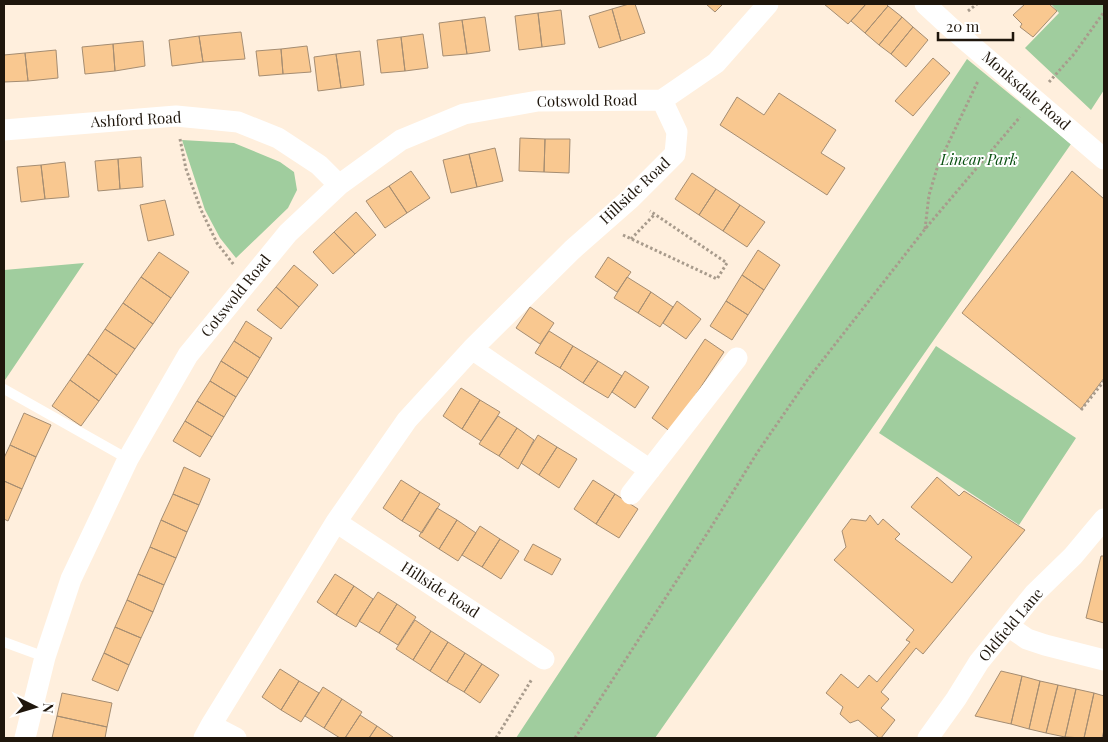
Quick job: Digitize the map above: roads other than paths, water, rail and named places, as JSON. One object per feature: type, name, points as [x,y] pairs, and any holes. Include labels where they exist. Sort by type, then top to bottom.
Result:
[{"type":"street","points":[[662,100],[716,63],[768,4]]},
{"type":"street","name":"Monksdale Road","points":[[925,4],[1104,159]]},
{"type":"street","name":"Cotswold Road","points":[[24,738],[45,657],[71,578],[128,459],[188,356],[288,232],[339,185],[401,140],[464,114],[538,101],[662,100]]},
{"type":"street","name":"Hillside Road","points":[[236,738],[208,732],[336,522],[407,420],[472,349],[572,250],[631,198],[675,154],[677,132],[662,100]]},
{"type":"street","name":"Ashford Road","points":[[4,130],[176,116],[238,122],[278,138],[319,165],[339,185]]},
{"type":"street","points":[[472,349],[650,470]]},
{"type":"street","points":[[631,494],[737,358]]},
{"type":"street","name":"Oldfield Lane","points":[[928,738],[979,662],[1034,594],[1073,556],[1104,519]]},
{"type":"street","name":"Hillside Road","points":[[336,522],[544,659]]},
{"type":"street","points":[[1008,626],[1028,638],[1045,645],[1104,660]]},
{"type":"lane","points":[[4,389],[128,459]]},
{"type":"lane","points":[[4,642],[45,657]]},
{"type":"park label","name":"Linear Park","points":[[979,160]]}]
